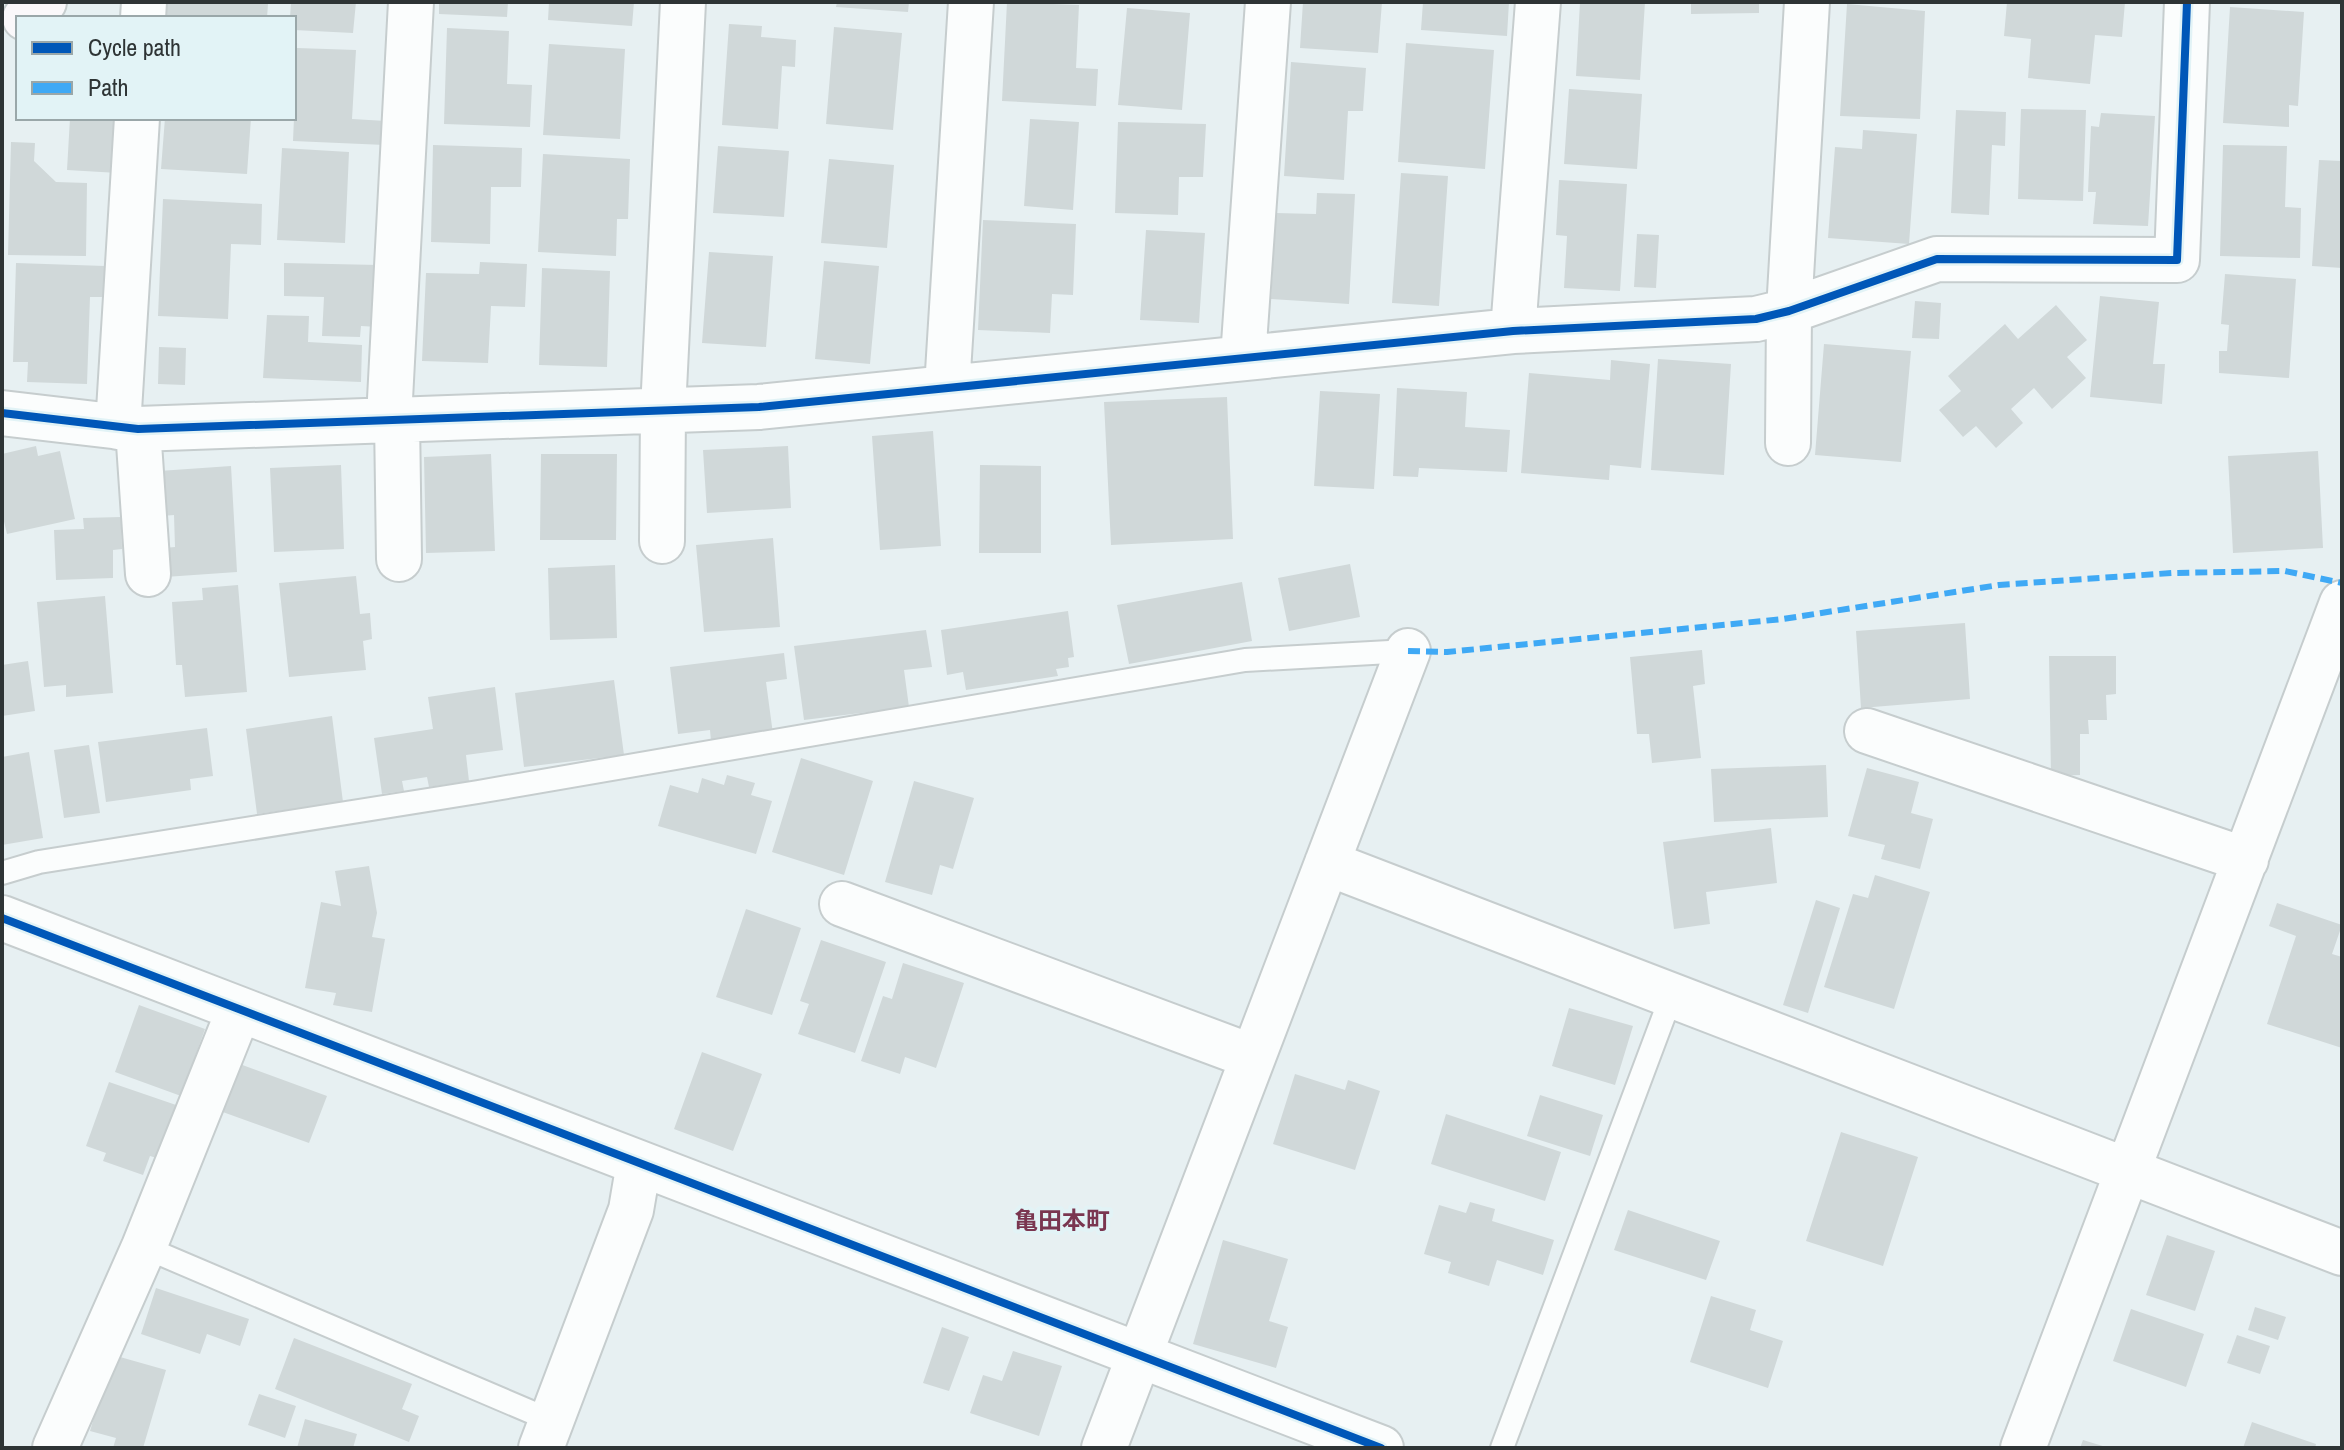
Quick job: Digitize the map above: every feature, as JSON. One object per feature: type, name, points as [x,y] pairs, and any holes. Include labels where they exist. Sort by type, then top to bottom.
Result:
[{"type":"street","points":[[27,16],[44,2]]},
{"type":"street","points":[[399,559],[393,418],[411,2]]},
{"type":"street","points":[[662,541],[663,410],[683,2]]},
{"type":"street","points":[[947,388],[971,2]]},
{"type":"street","points":[[1243,358],[1268,2]]},
{"type":"street","points":[[1513,331],[1538,2]]},
{"type":"street","points":[[1788,443],[1789,311],[1807,2]]},
{"type":"street","points":[[2,413],[128,428],[759,407],[1513,331],[1756,319],[1789,311],[1937,259],[2177,260],[2187,2]]},
{"type":"street","points":[[137,120],[128,428],[148,574]]},
{"type":"street","points":[[2023,1448],[2342,603]]},
{"type":"street","points":[[1104,1448],[1408,651]]},
{"type":"street","points":[[1867,731],[2246,860]]},
{"type":"street","points":[[1327,863],[2342,1253]]},
{"type":"street","points":[[842,904],[1253,1057]]},
{"type":"street","points":[[2,918],[1381,1448]]},
{"type":"street","points":[[55,1448],[144,1247],[239,1010]]},
{"type":"street","points":[[545,1434],[631,1210],[639,1163]]},
{"type":"lane","points":[[2,873],[39,862],[494,789],[1245,660],[1408,651]]},
{"type":"lane","points":[[1502,1448],[1671,997]]},
{"type":"lane","points":[[144,1247],[545,1434]]},
{"type":"building","points":[[166,2],[268,4],[267,16],[165,16]]},
{"type":"building","points":[[291,2],[356,2],[353,33],[296,30],[296,16],[290,16]]},
{"type":"building","points":[[439,2],[508,2],[507,17],[439,14]]},
{"type":"building","points":[[549,2],[634,2],[632,26],[548,20]]},
{"type":"building","points":[[837,2],[909,2],[908,12],[836,7]]},
{"type":"building","points":[[1007,2],[1079,5],[1076,68],[1098,69],[1096,106],[1002,101]]},
{"type":"building","points":[[1303,2],[1382,2],[1378,53],[1300,48]]},
{"type":"building","points":[[1423,2],[1509,2],[1507,36],[1421,30]]},
{"type":"building","points":[[1580,2],[1645,2],[1640,80],[1576,76]]},
{"type":"building","points":[[1691,2],[1759,2],[1759,13],[1691,14]]},
{"type":"building","points":[[2007,2],[2125,2],[2122,37],[2095,35],[2090,84],[2028,78],[2031,39],[2004,36]]},
{"type":"building","points":[[1847,4],[1925,11],[1920,119],[1840,116]]},
{"type":"building","points":[[2230,7],[2304,12],[2298,106],[2289,105],[2289,127],[2223,123]]},
{"type":"building","points":[[1127,8],[1190,13],[1182,110],[1118,105]]},
{"type":"building","points":[[729,24],[762,26],[761,37],[796,40],[795,67],[782,66],[778,129],[722,125]]},
{"type":"building","points":[[834,27],[902,33],[893,130],[826,124]]},
{"type":"building","points":[[447,28],[509,31],[507,84],[532,85],[530,127],[444,124]]},
{"type":"building","points":[[1406,43],[1494,50],[1485,169],[1398,162]]},
{"type":"building","points":[[549,44],[625,49],[620,139],[543,135]]},
{"type":"building","points":[[297,48],[356,50],[352,119],[386,121],[385,145],[293,141]]},
{"type":"building","points":[[1291,62],[1366,68],[1363,111],[1348,111],[1344,180],[1284,176]]},
{"type":"building","points":[[1569,89],[1642,94],[1637,169],[1564,164]]},
{"type":"building","points":[[2021,109],[2086,110],[2083,201],[2018,199]]},
{"type":"building","points":[[1956,110],[2006,112],[2005,146],[1992,145],[1989,215],[1951,213]]},
{"type":"building","points":[[2101,113],[2155,116],[2148,226],[2093,224],[2096,192],[2088,192],[2091,126],[2099,127]]},
{"type":"building","points":[[1030,119],[1079,122],[1073,210],[1024,206]]},
{"type":"building","points":[[70,120],[121,120],[118,173],[67,170]]},
{"type":"building","points":[[165,120],[251,120],[247,174],[161,169]]},
{"type":"building","points":[[1118,122],[1206,124],[1203,177],[1179,177],[1178,215],[1115,213]]},
{"type":"building","points":[[1863,130],[1917,134],[1909,244],[1828,238],[1835,147],[1862,149]]},
{"type":"building","points":[[11,142],[35,143],[34,161],[56,182],[87,183],[86,256],[8,255]]},
{"type":"building","points":[[433,145],[522,148],[521,187],[491,187],[490,244],[431,242]]},
{"type":"building","points":[[2223,145],[2287,146],[2285,207],[2301,208],[2300,258],[2220,256]]},
{"type":"building","points":[[718,146],[789,151],[784,217],[713,213]]},
{"type":"building","points":[[282,148],[349,152],[345,243],[277,240]]},
{"type":"building","points":[[543,154],[630,159],[628,219],[617,219],[616,256],[538,252]]},
{"type":"building","points":[[829,159],[894,165],[887,248],[821,243]]},
{"type":"building","points":[[2319,160],[2342,161],[2342,268],[2312,266]]},
{"type":"building","points":[[1401,173],[1448,176],[1439,306],[1392,303]]},
{"type":"building","points":[[1559,180],[1627,184],[1620,291],[1564,288],[1567,236],[1556,235]]},
{"type":"building","points":[[1317,193],[1355,194],[1349,304],[1271,299],[1276,213],[1316,214]]},
{"type":"building","points":[[163,199],[262,204],[261,245],[231,244],[228,319],[158,316]]},
{"type":"building","points":[[983,220],[1076,224],[1073,295],[1052,294],[1050,333],[978,330]]},
{"type":"building","points":[[1146,230],[1205,233],[1199,323],[1140,320]]},
{"type":"building","points":[[1637,234],[1659,235],[1656,288],[1634,287]]},
{"type":"building","points":[[709,252],[773,256],[766,347],[702,343]]},
{"type":"building","points":[[824,261],[879,266],[870,364],[815,359]]},
{"type":"building","points":[[480,262],[527,264],[525,307],[491,306],[488,363],[422,361],[426,273],[479,274]]},
{"type":"building","points":[[16,263],[105,266],[104,297],[90,297],[87,384],[27,382],[28,362],[13,362]]},
{"type":"building","points":[[284,263],[379,265],[378,327],[361,326],[360,337],[322,336],[324,297],[284,296]]},
{"type":"building","points":[[542,268],[610,271],[607,367],[539,365]]},
{"type":"building","points":[[2225,274],[2296,279],[2289,378],[2219,373],[2219,351],[2227,351],[2229,325],[2221,324]]},
{"type":"building","points":[[2100,296],[2159,302],[2153,364],[2165,364],[2162,404],[2090,397]]},
{"type":"building","points":[[1915,301],[1941,303],[1939,339],[1912,338]]},
{"type":"building","points":[[2056,305],[2087,340],[2067,357],[2086,378],[2052,409],[2034,388],[2011,409],[2023,423],[1996,448],[1976,426],[1963,437],[1939,410],[1961,391],[1948,376],[2005,324],[2018,339]]},
{"type":"building","points":[[267,315],[309,316],[308,342],[362,345],[361,382],[263,378]]},
{"type":"building","points":[[1824,344],[1911,351],[1901,462],[1815,455]]},
{"type":"building","points":[[159,347],[186,348],[185,385],[158,384]]},
{"type":"building","points":[[1658,359],[1731,364],[1724,475],[1651,470]]},
{"type":"building","points":[[1611,360],[1650,364],[1641,468],[1610,465],[1609,480],[1521,473],[1529,373],[1610,380]]},
{"type":"building","points":[[1397,388],[1467,392],[1465,427],[1510,430],[1507,472],[1419,468],[1418,477],[1393,476]]},
{"type":"building","points":[[1320,391],[1380,394],[1374,489],[1314,486]]},
{"type":"building","points":[[1227,397],[1233,539],[1111,545],[1104,402]]},
{"type":"building","points":[[933,431],[941,546],[880,550],[872,436]]},
{"type":"building","points":[[36,446],[38,456],[60,451],[75,519],[7,534],[2,513],[2,454]]},
{"type":"building","points":[[788,446],[791,508],[707,513],[703,450]]},
{"type":"building","points":[[2318,451],[2323,548],[2233,553],[2228,456]]},
{"type":"building","points":[[491,454],[495,551],[426,553],[424,457]]},
{"type":"building","points":[[541,454],[617,454],[616,540],[540,540]]},
{"type":"building","points":[[341,465],[344,549],[274,552],[270,468]]},
{"type":"building","points":[[980,465],[1041,466],[1041,553],[979,553]]},
{"type":"building","points":[[231,466],[237,572],[165,577],[164,548],[175,547],[174,515],[162,516],[159,471]]},
{"type":"building","points":[[121,517],[122,549],[113,550],[113,578],[56,580],[54,530],[84,529],[83,518]]},
{"type":"building","points":[[773,538],[780,627],[704,632],[696,545]]},
{"type":"building","points":[[1350,564],[1360,617],[1289,631],[1278,578]]},
{"type":"building","points":[[615,565],[617,638],[550,640],[548,568]]},
{"type":"building","points":[[356,576],[360,614],[370,613],[372,639],[363,641],[366,670],[289,677],[279,583]]},
{"type":"building","points":[[1242,582],[1252,641],[1129,664],[1117,605]]},
{"type":"building","points":[[238,585],[247,692],[185,697],[182,665],[176,665],[172,602],[203,600],[202,588]]},
{"type":"building","points":[[105,596],[113,693],[66,697],[66,685],[44,687],[37,602]]},
{"type":"building","points":[[1068,611],[1074,657],[1068,658],[1069,667],[1056,669],[1058,676],[966,690],[963,672],[947,675],[941,630]]},
{"type":"building","points":[[1965,623],[1970,699],[1861,708],[1856,631]]},
{"type":"building","points":[[926,630],[932,667],[904,670],[909,707],[804,720],[794,646]]},
{"type":"building","points":[[1702,650],[1705,684],[1693,686],[1701,758],[1652,763],[1649,734],[1637,734],[1630,657]]},
{"type":"building","points":[[784,653],[787,679],[766,682],[773,734],[711,741],[710,730],[678,734],[670,667]]},
{"type":"building","points":[[2049,656],[2116,656],[2116,694],[2106,695],[2107,720],[2088,720],[2089,734],[2080,734],[2080,775],[2051,776]]},
{"type":"building","points":[[28,661],[35,711],[2,716],[2,665]]},
{"type":"building","points":[[614,680],[624,755],[524,767],[515,693]]},
{"type":"building","points":[[495,687],[503,750],[466,755],[469,781],[429,787],[427,777],[402,781],[404,791],[382,794],[374,738],[433,729],[428,697]]},
{"type":"building","points":[[332,716],[343,802],[257,814],[246,729]]},
{"type":"building","points":[[207,728],[213,776],[190,779],[191,790],[106,802],[98,742]]},
{"type":"building","points":[[89,745],[100,813],[64,818],[54,750]]},
{"type":"building","points":[[29,752],[43,838],[2,845],[2,757]]},
{"type":"building","points":[[801,758],[873,781],[844,875],[772,852]]},
{"type":"building","points":[[1826,765],[1828,817],[1714,822],[1711,769]]},
{"type":"building","points":[[1867,768],[1919,782],[1911,813],[1933,819],[1920,869],[1881,859],[1885,845],[1848,836]]},
{"type":"building","points":[[727,775],[755,783],[751,795],[772,801],[756,854],[658,826],[670,785],[698,793],[702,778],[724,785]]},
{"type":"building","points":[[914,781],[974,798],[953,869],[940,865],[932,895],[885,882]]},
{"type":"building","points":[[1771,828],[1777,883],[1706,892],[1710,924],[1674,929],[1663,842]]},
{"type":"building","points":[[369,866],[377,913],[372,937],[385,939],[372,1012],[333,1005],[336,993],[305,988],[321,902],[341,906],[335,871]]},
{"type":"building","points":[[1875,875],[1930,892],[1894,1009],[1824,987],[1853,894],[1868,898]]},
{"type":"building","points":[[1816,900],[1840,908],[1808,1013],[1783,1005]]},
{"type":"building","points":[[2277,903],[2342,925],[2332,954],[2342,957],[2342,1048],[2267,1024],[2296,936],[2269,926]]},
{"type":"building","points":[[746,909],[801,928],[772,1015],[716,997]]},
{"type":"building","points":[[821,940],[886,962],[855,1053],[798,1034],[809,1004],[800,1001]]},
{"type":"building","points":[[903,963],[964,983],[936,1068],[905,1057],[900,1074],[861,1061],[883,996],[892,999]]},
{"type":"building","points":[[139,1005],[205,1029],[181,1096],[115,1072]]},
{"type":"building","points":[[1569,1008],[1633,1026],[1615,1085],[1552,1066]]},
{"type":"building","points":[[702,1052],[762,1074],[733,1151],[674,1129]]},
{"type":"building","points":[[237,1063],[327,1096],[309,1143],[220,1111]]},
{"type":"building","points":[[1295,1074],[1345,1090],[1348,1080],[1380,1091],[1355,1170],[1273,1144]]},
{"type":"building","points":[[109,1082],[179,1106],[160,1159],[150,1156],[143,1175],[103,1161],[106,1153],[86,1146]]},
{"type":"building","points":[[1540,1095],[1603,1115],[1590,1156],[1527,1136]]},
{"type":"building","points":[[1446,1114],[1561,1152],[1545,1201],[1431,1164]]},
{"type":"building","points":[[1841,1132],[1918,1157],[1883,1266],[1806,1241]]},
{"type":"building","points":[[1470,1202],[1495,1209],[1492,1221],[1554,1240],[1543,1275],[1497,1260],[1489,1286],[1448,1273],[1451,1262],[1424,1254],[1439,1205],[1466,1213]]},
{"type":"building","points":[[1628,1210],[1720,1241],[1706,1280],[1614,1250]]},
{"type":"building","points":[[2167,1235],[2215,1251],[2195,1311],[2146,1295]]},
{"type":"building","points":[[1223,1240],[1288,1259],[1269,1321],[1288,1327],[1276,1368],[1193,1344]]},
{"type":"building","points":[[156,1288],[249,1319],[240,1346],[207,1334],[200,1354],[141,1334]]},
{"type":"building","points":[[1711,1296],[1756,1310],[1750,1330],[1783,1341],[1768,1388],[1690,1362]]},
{"type":"building","points":[[2255,1307],[2286,1317],[2278,1340],[2248,1330]]},
{"type":"building","points":[[2131,1309],[2204,1334],[2186,1387],[2113,1361]]},
{"type":"building","points":[[942,1327],[969,1337],[949,1391],[923,1383]]},
{"type":"building","points":[[2237,1335],[2270,1346],[2260,1374],[2227,1363]]},
{"type":"building","points":[[294,1338],[412,1384],[402,1409],[419,1416],[409,1442],[275,1389]]},
{"type":"building","points":[[1013,1351],[1062,1366],[1039,1436],[970,1413],[983,1375],[1002,1381]]},
{"type":"building","points":[[113,1355],[166,1370],[143,1448],[113,1448],[116,1438],[90,1431]]},
{"type":"building","points":[[259,1394],[296,1406],[285,1438],[248,1425]]},
{"type":"building","points":[[305,1419],[357,1434],[353,1448],[297,1448]]},
{"type":"building","points":[[2252,1422],[2316,1444],[2315,1448],[2243,1448]]},
{"type":"building","points":[[2083,1440],[2106,1447],[2080,1448]]},
{"type":"marked path","points":[[1408,651],[1447,652],[1783,619],[1999,585],[2172,573],[2285,571],[2342,583]]},
{"type":"cycle path","points":[[2,413],[138,429],[759,407],[1513,331],[1756,319],[1789,311],[1937,259],[2177,260],[2187,2]]},
{"type":"cycle path","points":[[2,918],[1381,1448]]},
{"type":"district","name":"亀田本町","points":[[1062,1221]]}]
